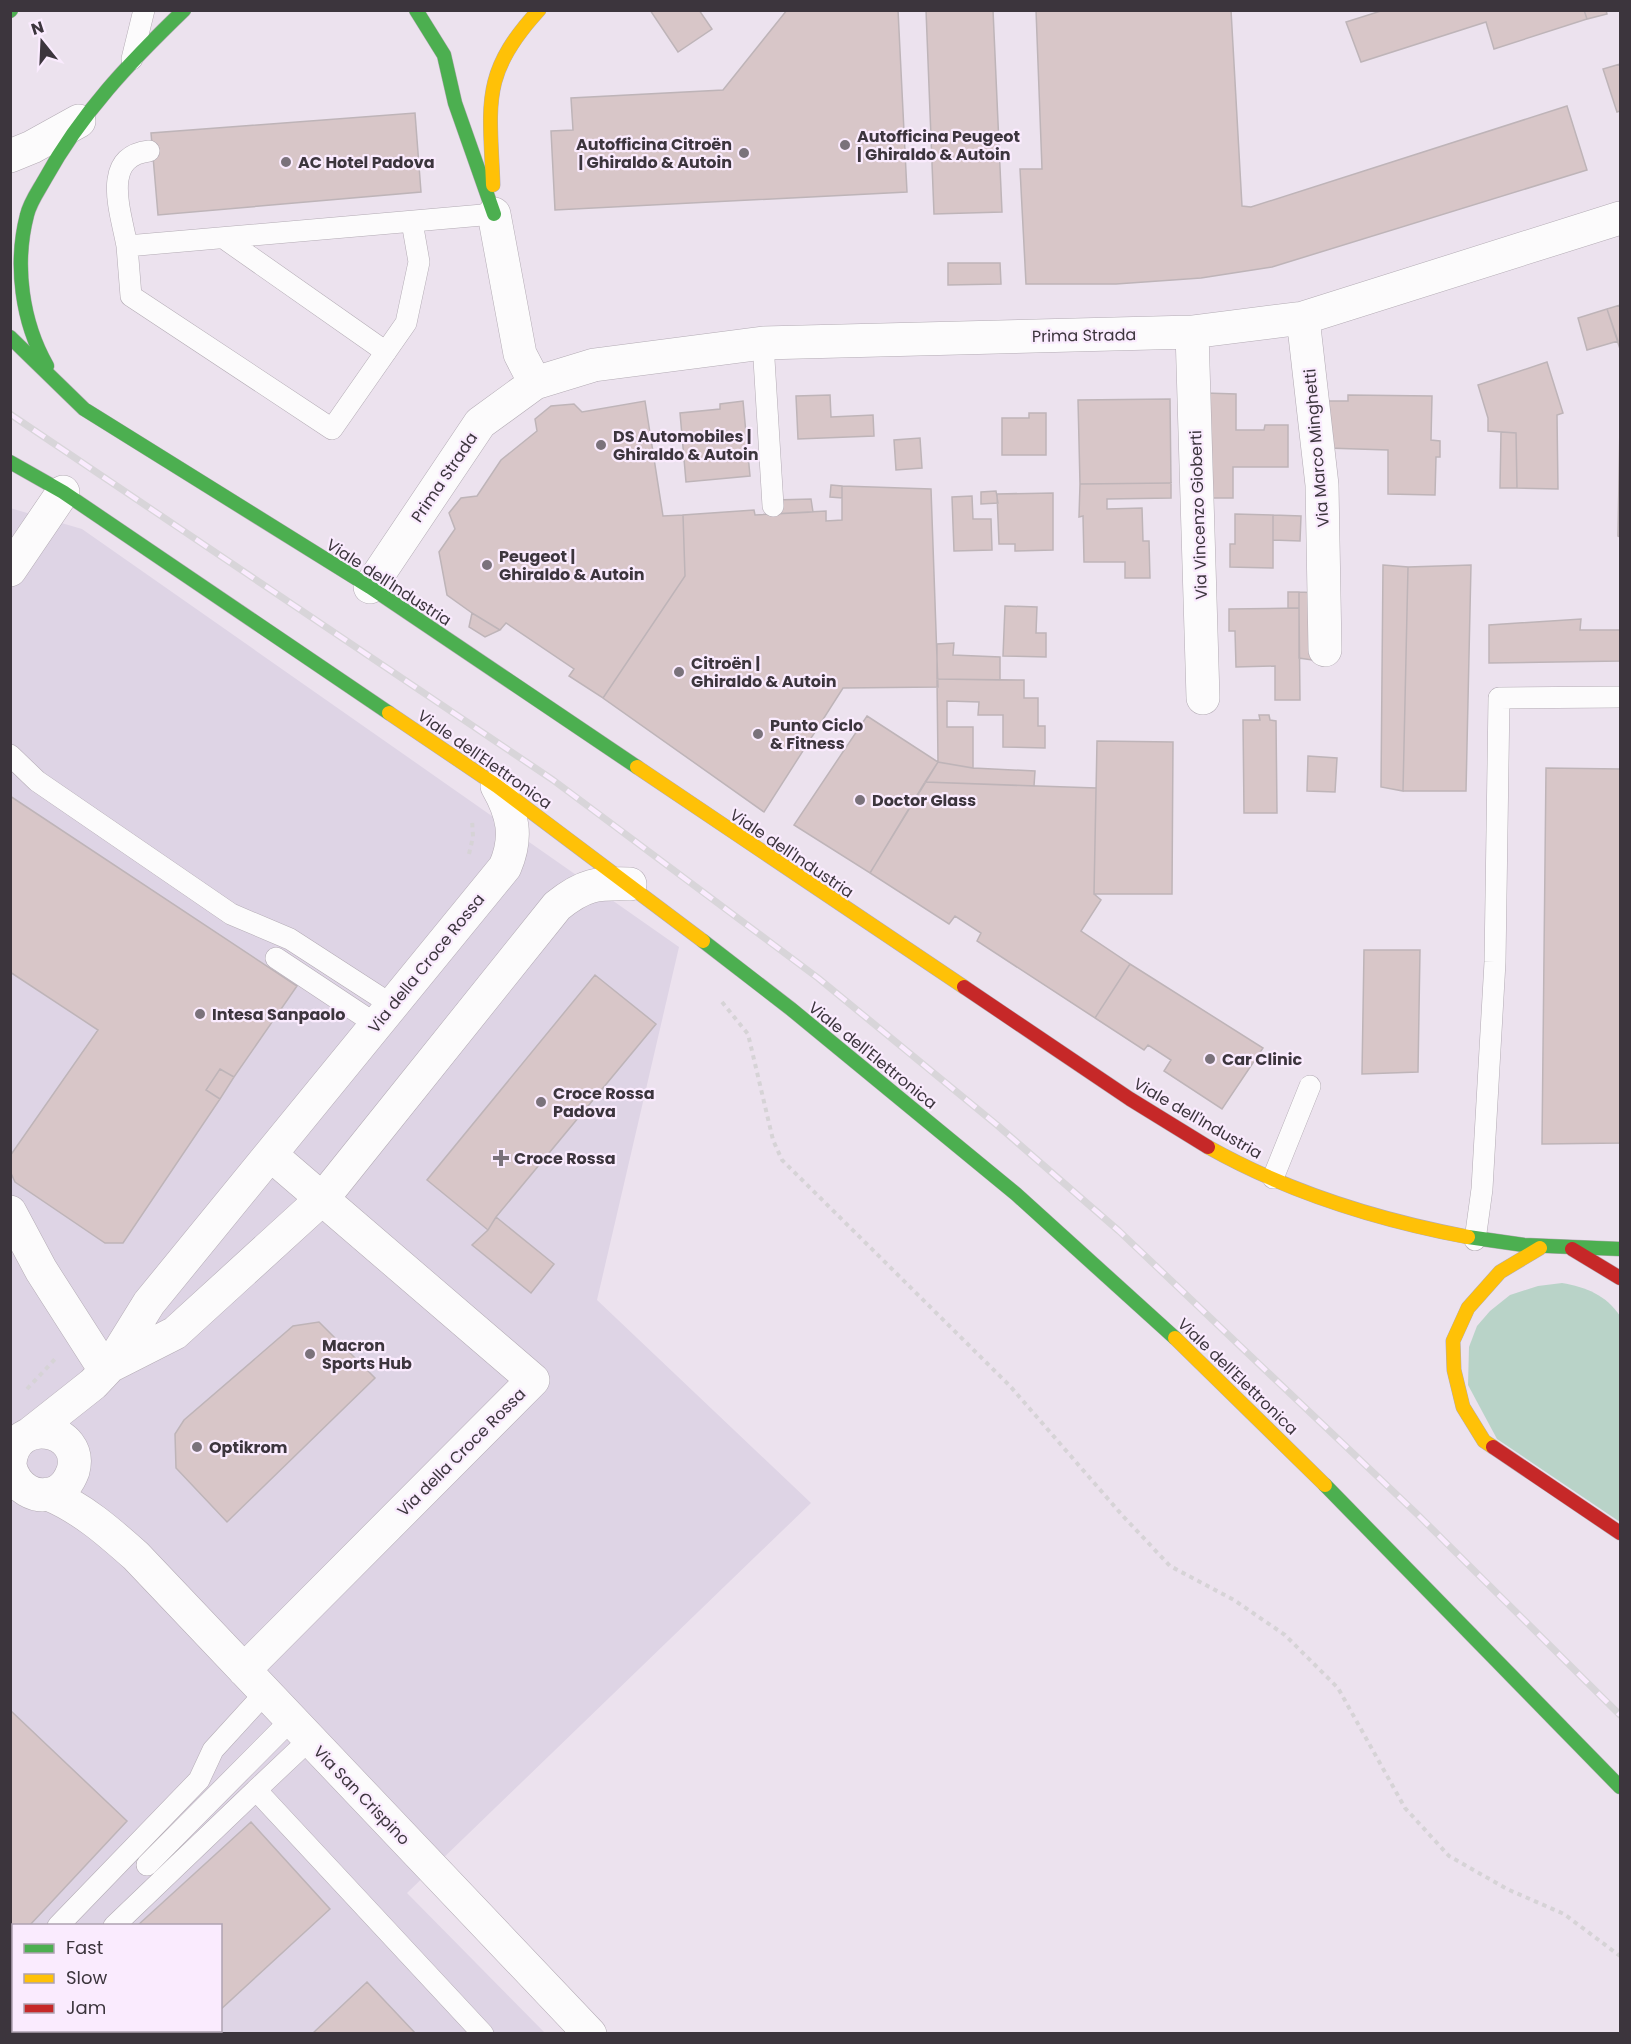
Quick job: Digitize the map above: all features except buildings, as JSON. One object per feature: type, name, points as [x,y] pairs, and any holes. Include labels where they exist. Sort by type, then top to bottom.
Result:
[{"type":"street","points":[[58,386],[32,337],[26,307],[22,258],[27,215],[53,164],[80,121],[132,60],[184,10]]},
{"type":"street","points":[[416,10],[444,55],[455,103],[494,214],[520,354],[535,383]]},
{"type":"street","points":[[494,214],[492,107],[495,73],[522,28],[539,10]]},
{"type":"street","points":[[10,156],[80,121]]},
{"type":"street","name":"Prima Strada","points":[[370,587],[480,423],[535,383],[594,365],[763,343],[1192,332],[1303,318],[1620,218]]},
{"type":"street","name":"Via Marco Minghetti","points":[[1303,318],[1322,485],[1325,650]]},
{"type":"street","name":"Via Vincenzo Gioberti","points":[[1192,332],[1203,698]]},
{"type":"street","name":"Viale dell'Industria","points":[[10,337],[84,409],[146,450],[370,587],[1130,1099],[1246,1167],[1374,1217],[1475,1240],[1572,1250],[1620,1249]]},
{"type":"street","name":"Viale dell'Elettronica","points":[[10,462],[63,492],[497,786],[630,884],[809,1023],[1016,1194],[1108,1277],[1291,1450],[1620,1787]]},
{"type":"street","points":[[10,570],[63,492]]},
{"type":"street","name":"Via della Croce Rossa","points":[[71,1454],[74,1420],[149,1303],[505,867],[512,851],[513,824],[507,804],[497,786]]},
{"type":"street","name":"Via della Croce Rossa","points":[[18,1448],[103,1374],[175,1333],[322,1198],[557,906],[584,887],[597,883],[630,884]]},
{"type":"street","name":"Via della Croce Rossa","points":[[255,1681],[533,1380],[271,1155]]},
{"type":"street","points":[[10,1212],[41,1270],[103,1374]]},
{"type":"street","points":[[1540,1248],[1500,1272],[1468,1308],[1453,1341],[1454,1370],[1463,1407],[1484,1441],[1620,1533]]},
{"type":"street","points":[[1572,1250],[1620,1278]]},
{"type":"street","points":[[52,1432],[71,1454],[66,1484],[58,1491],[21,1483],[18,1448],[52,1432]]},
{"type":"street","name":"Via San Crispino","points":[[71,1454],[110,1525],[136,1556],[590,2034]]},
{"type":"street","name":"Via San Crispino","points":[[21,1483],[68,1502],[104,1528],[136,1556]]},
{"type":"lane","points":[[10,25],[24,10]]},
{"type":"lane","points":[[132,60],[144,10]]},
{"type":"lane","points":[[149,152],[136,153],[122,163],[116,177],[127,246],[131,296],[332,429],[406,323],[419,262],[412,222]]},
{"type":"lane","points":[[127,246],[494,214]]},
{"type":"lane","points":[[225,239],[386,352]]},
{"type":"lane","points":[[763,343],[773,506]]},
{"type":"lane","points":[[1475,1240],[1482,1189],[1495,962],[1498,698],[1620,697]]},
{"type":"lane","points":[[10,755],[37,781],[231,914],[290,939],[384,1015]]},
{"type":"lane","points":[[276,958],[384,1015]]},
{"type":"lane","points":[[1273,1178],[1310,1086]]},
{"type":"lane","points":[[60,1924],[199,1780],[213,1750],[255,1681]]},
{"type":"lane","points":[[116,1924],[256,1790],[300,1730]]},
{"type":"lane","points":[[147,1865],[300,1730]]},
{"type":"lane","points":[[256,1790],[483,2034]]},
{"type":"path","points":[[715,993],[748,1034],[773,1140],[782,1160],[1010,1386],[1122,1515],[1170,1566],[1234,1600],[1285,1635],[1338,1688],[1405,1808],[1449,1856],[1507,1889],[1564,1914],[1620,1956]]},
{"type":"path","points":[[25,1391],[54,1360]]},
{"type":"shaded area","points":[[10,508],[82,529],[679,947],[597,1300],[811,1503],[407,1893],[545,2033],[11,2033]]},
{"type":"green space","points":[[1562,1283],[1595,1293],[1620,1316],[1620,1522],[1497,1439],[1468,1385],[1469,1347],[1477,1326],[1490,1311],[1510,1295],[1538,1286]]},
{"type":"railway","points":[[10,414],[553,780],[818,978],[997,1125],[1119,1231],[1417,1514],[1620,1715]]},
{"type":"traffic: fast","points":[[47,366],[32,331],[23,293],[21,254],[28,210],[59,155],[91,110],[126,68],[184,10]]},
{"type":"traffic: fast","points":[[416,10],[444,55],[455,103],[494,214]]},
{"type":"traffic: fast","points":[[10,337],[84,409],[370,587],[637,767]]},
{"type":"traffic: fast","points":[[10,462],[63,492],[389,713]]},
{"type":"traffic: fast","points":[[703,941],[791,1009],[1016,1194],[1175,1338]]},
{"type":"traffic: fast","points":[[1468,1237],[1524,1245],[1620,1249]]},
{"type":"traffic: fast","points":[[1325,1485],[1620,1787]]},
{"type":"traffic: slow","points":[[493,185],[491,132],[493,91],[506,53],[539,10]]},
{"type":"traffic: slow","points":[[389,713],[497,786],[703,941]]},
{"type":"traffic: slow","points":[[637,767],[964,987]]},
{"type":"traffic: slow","points":[[1208,1147],[1302,1191],[1367,1213],[1468,1237]]},
{"type":"traffic: slow","points":[[1493,1447],[1484,1441],[1463,1407],[1454,1370],[1453,1341],[1468,1308],[1500,1272],[1540,1248]]},
{"type":"traffic: slow","points":[[1175,1338],[1325,1485]]},
{"type":"traffic: jam","points":[[964,987],[1130,1099],[1208,1147]]},
{"type":"traffic: jam","points":[[1572,1249],[1620,1278]]},
{"type":"traffic: jam","points":[[1493,1447],[1620,1533]]},
{"type":"place","name":"Autofficina Peugeot | Ghiraldo & Autoin","points":[[845,145]]},
{"type":"place","name":"Autofficina Citroën | Ghiraldo & Autoin","points":[[744,153]]},
{"type":"place","name":"AC Hotel Padova","points":[[286,162]]},
{"type":"place","name":"DS Automobiles | Ghiraldo & Autoin","points":[[601,445]]},
{"type":"place","name":"Peugeot | Ghiraldo & Autoin","points":[[487,565]]},
{"type":"place","name":"Citroën | Ghiraldo & Autoin","points":[[679,672]]},
{"type":"place","name":"Punto Ciclo & Fitness","points":[[758,734]]},
{"type":"place","name":"Doctor Glass","points":[[860,800]]},
{"type":"place","name":"Intesa Sanpaolo","points":[[200,1014]]},
{"type":"place","name":"Car Clinic","points":[[1210,1059]]},
{"type":"place","name":"Croce Rossa Padova","points":[[541,1102]]},
{"type":"place","name":"Croce Rossa","points":[[501,1158]]},
{"type":"place","name":"Macron Sports Hub","points":[[310,1354]]},
{"type":"place","name":"Optikrom","points":[[197,1447]]}]
